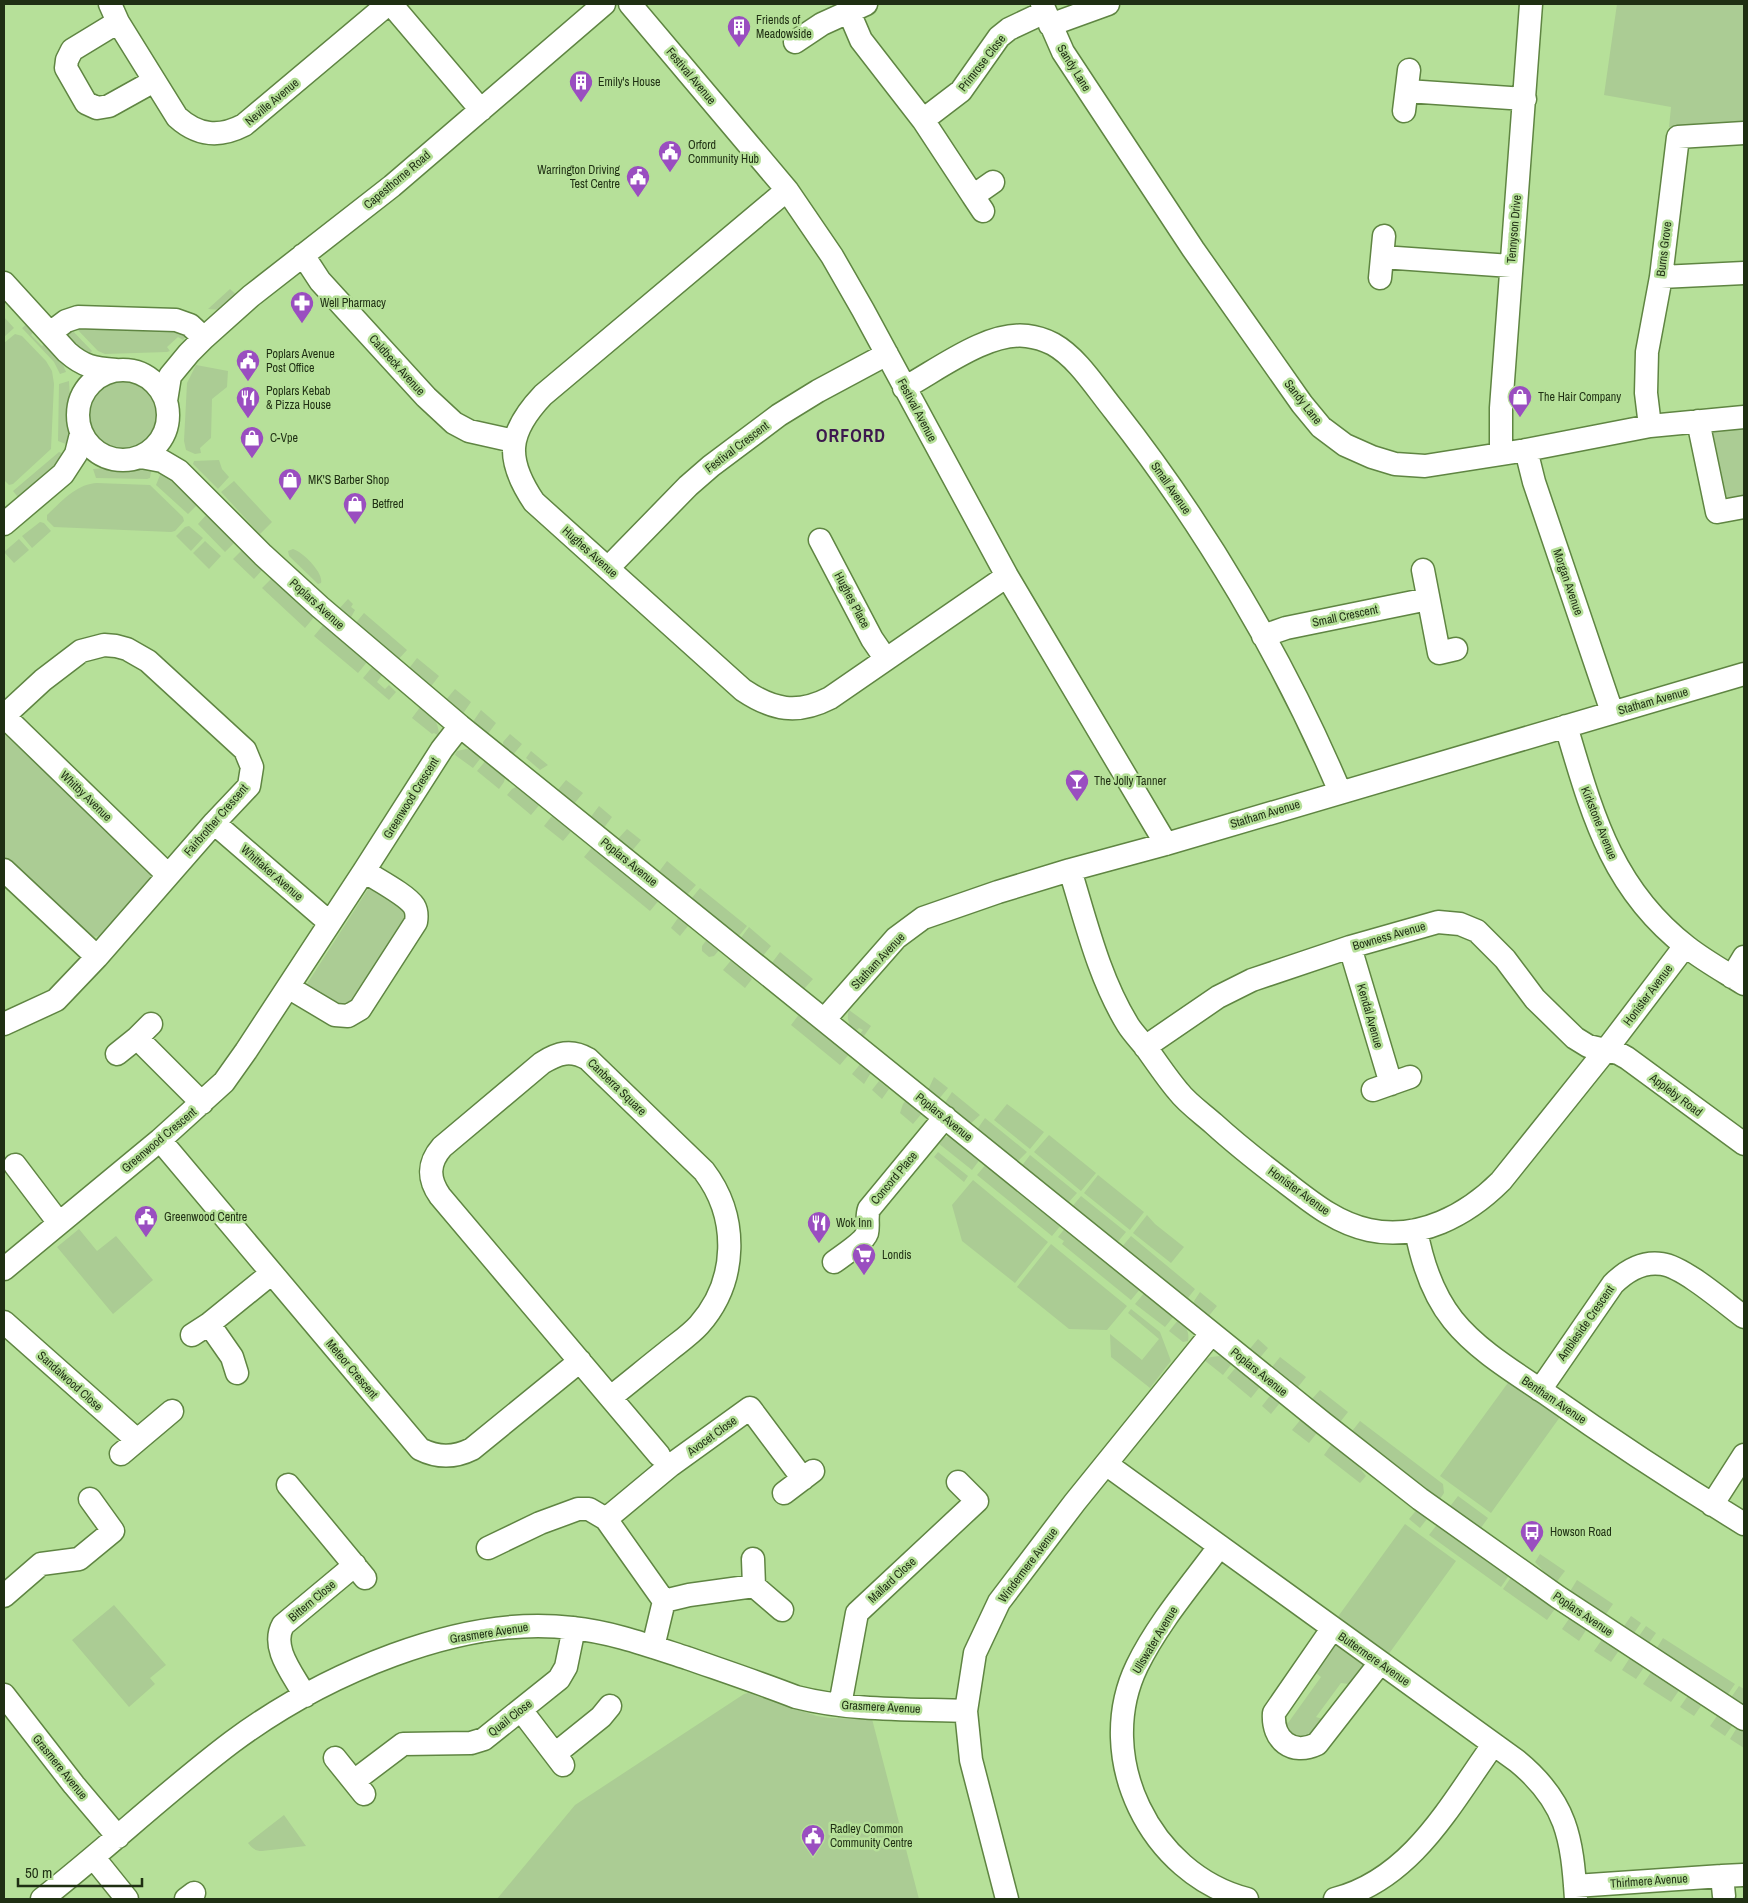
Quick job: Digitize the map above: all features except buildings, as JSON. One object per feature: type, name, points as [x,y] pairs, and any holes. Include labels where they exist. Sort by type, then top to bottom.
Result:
[{"type":"street","name":"Neville Avenue","points":[[154,81],[109,106],[97,108],[86,103],[66,68],[67,60],[72,50],[114,13],[177,117],[187,126],[196,130],[207,133],[227,132],[244,126],[390,4]]},
{"type":"street","points":[[390,4],[481,110]]},
{"type":"street","name":"Capesthorne Road","points":[[166,401],[170,376],[196,345],[251,296],[392,186],[604,4]]},
{"type":"street","name":"Festival Avenue","points":[[630,4],[787,190],[832,256],[1007,576],[1166,844]]},
{"type":"street","name":"Primrose Close","points":[[922,120],[961,91],[1004,33],[1023,22],[1045,14],[1108,4]]},
{"type":"street","name":"Tennyson Drive","points":[[1501,454],[1501,408],[1531,4]]},
{"type":"street","points":[[794,42],[822,24],[857,8],[862,40],[922,120],[978,204],[993,182]]},
{"type":"street","name":"Sandy Lane","points":[[1045,14],[1062,52],[1179,228],[1302,404],[1322,427],[1345,445],[1372,458],[1395,464],[1426,466],[1526,450],[1650,426],[1744,417]]},
{"type":"street","points":[[1407,91],[1525,99]]},
{"type":"street","name":"Burns Grove","points":[[1650,426],[1646,394],[1647,352],[1661,277],[1678,137],[1744,133]]},
{"type":"street","name":"Hughes Avenue","points":[[787,190],[542,395],[529,409],[520,424],[514,441],[514,454],[524,487],[534,502],[743,690],[756,699],[778,707],[792,709],[818,704],[830,698],[1007,576]]},
{"type":"street","name":"Caldbeck Avenue","points":[[303,255],[320,281],[426,397],[454,422],[470,431],[514,441]]},
{"type":"street","points":[[1382,257],[1511,266]]},
{"type":"street","points":[[1661,277],[1744,273]]},
{"type":"street","points":[[4,283],[67,352],[86,366],[141,373],[152,380],[160,389],[166,401],[168,424],[163,438],[153,449],[141,457],[127,461],[113,460],[86,464],[63,474]]},
{"type":"street","points":[[50,333],[66,320],[78,317],[176,320],[190,325],[196,345]]},
{"type":"street","name":"Small Avenue","points":[[904,388],[985,342],[1005,336],[1028,336],[1052,344],[1072,359],[1142,447],[1198,527],[1263,636],[1321,747],[1340,792]]},
{"type":"street","name":"Capesthorne Road","points":[[122,370],[159,365],[196,345]]},
{"type":"street","points":[[67,352],[77,380],[77,420],[81,434],[88,446],[99,455],[113,460]]},
{"type":"street","name":"Festival Crescent","points":[[608,568],[688,486],[739,445],[818,391],[887,354]]},
{"type":"street","points":[[78,406],[83,393],[91,382],[103,374],[122,370]]},
{"type":"street","points":[[1698,421],[1717,512],[1744,507]]},
{"type":"street","name":"Poplars Avenue","points":[[168,424],[170,453],[179,471]]},
{"type":"street","points":[[4,524],[63,474],[76,454],[81,434]]},
{"type":"street","name":"Morgan Avenue","points":[[1526,450],[1534,482],[1612,712]]},
{"type":"street","name":"Poplars Avenue","points":[[141,457],[162,460],[179,471],[263,555],[328,615],[460,726],[1211,1334],[1390,1476],[1610,1632],[1744,1719]]},
{"type":"street","name":"Hughes Place","points":[[820,540],[872,639],[886,658]]},
{"type":"street","points":[[1423,570],[1439,653],[1456,649]]},
{"type":"street","name":"Small Crescent","points":[[1263,636],[1286,628],[1428,599]]},
{"type":"street","name":"Fairbrother Crescent","points":[[4,716],[43,680],[81,651],[104,645],[116,646],[132,651],[148,661],[245,750],[252,767],[249,786],[214,823],[97,957],[56,1000],[4,1024]]},
{"type":"street","name":"Statham Avenue","points":[[824,1020],[896,938],[923,918],[961,904],[1070,870],[1166,844],[1744,674]]},
{"type":"street","name":"Whitby Avenue","points":[[4,716],[168,876]]},
{"type":"street","name":"Greenwood Crescent","points":[[4,1269],[160,1140],[224,1082],[330,923],[442,749],[460,726]]},
{"type":"street","name":"Kirkstone Avenue","points":[[1566,726],[1590,804],[1609,852],[1632,890],[1650,912],[1686,946],[1738,980]]},
{"type":"street","name":"Whittaker Avenue","points":[[214,823],[330,923]]},
{"type":"street","points":[[4,870],[97,957]]},
{"type":"street","name":"Honister Avenue","points":[[1070,870],[1100,964],[1116,1004],[1129,1027],[1179,1093],[1245,1151],[1322,1210],[1353,1226],[1371,1231],[1416,1230],[1438,1224],[1474,1206],[1488,1194],[1606,1050],[1686,946]]},
{"type":"street","points":[[288,987],[335,1016],[348,1016],[360,1009],[416,922],[417,916],[416,910],[409,900],[364,871]]},
{"type":"street","name":"Bowness Avenue","points":[[1145,1048],[1218,997],[1252,980],[1438,922],[1460,924],[1477,931],[1505,959],[1535,1000],[1575,1038],[1588,1046],[1606,1050]]},
{"type":"street","name":"Kendal Avenue","points":[[1350,948],[1391,1084]]},
{"type":"street","points":[[1738,980],[1744,957]]},
{"type":"street","points":[[117,1054],[144,1031],[202,1103]]},
{"type":"street","name":"Appleby Road","points":[[1606,1050],[1627,1058],[1744,1144]]},
{"type":"street","name":"Canberra Square","points":[[611,1398],[687,1336],[715,1304],[729,1262],[729,1232],[718,1193],[704,1171],[588,1059],[580,1054],[570,1052],[551,1057],[542,1063],[442,1147],[434,1159],[431,1177],[440,1196],[659,1455]]},
{"type":"street","name":"Concord Place","points":[[834,1262],[864,1239],[867,1233],[866,1215],[869,1209],[945,1117]]},
{"type":"street","name":"Meteor Crescent","points":[[160,1140],[414,1444],[427,1453],[454,1456],[472,1448],[580,1361]]},
{"type":"street","points":[[16,1164],[59,1223]]},
{"type":"street","name":"Bentham Avenue","points":[[1416,1230],[1428,1274],[1443,1304],[1453,1320],[1479,1345],[1540,1390],[1744,1524]]},
{"type":"street","name":"Ambleside Crescent","points":[[1540,1390],[1613,1284],[1626,1273],[1643,1265],[1662,1264],[1672,1266],[1701,1284],[1744,1317]]},
{"type":"street","points":[[237,1373],[232,1357],[201,1330],[272,1273]]},
{"type":"street","name":"Sandalwood Close","points":[[4,1322],[129,1447],[172,1411]]},
{"type":"street","name":"Windermere Avenue","points":[[1007,1899],[971,1760],[966,1711],[975,1653],[999,1602],[1106,1464],[1211,1334]]},
{"type":"street","name":"Avocet Close","points":[[606,1519],[671,1465],[750,1408],[808,1475],[784,1493]]},
{"type":"street","points":[[1712,1504],[1744,1455]]},
{"type":"street","name":"Buttermere Avenue","points":[[1106,1464],[1532,1774],[1553,1800],[1570,1837],[1576,1893]]},
{"type":"street","name":"Mallard Close","points":[[840,1705],[857,1613],[977,1502],[958,1482]]},
{"type":"street","name":"Bittern Close","points":[[288,1485],[360,1571],[283,1625],[279,1631],[278,1646],[305,1696]]},
{"type":"street","points":[[4,1596],[41,1564],[79,1559],[113,1531],[99,1503]]},
{"type":"street","points":[[488,1548],[578,1509],[588,1509],[606,1519],[664,1601],[653,1647]]},
{"type":"street","name":"Ullswater Avenue","points":[[1219,1547],[1164,1622],[1137,1665],[1126,1699],[1123,1716],[1122,1747],[1126,1770],[1136,1802],[1142,1816],[1159,1840],[1182,1864],[1203,1880],[1247,1899]]},
{"type":"street","points":[[753,1559],[754,1586],[782,1610]]},
{"type":"street","points":[[664,1601],[689,1595],[754,1586]]},
{"type":"street","name":"Grasmere Avenue","points":[[42,1899],[232,1743],[305,1696],[347,1675],[384,1660],[452,1637],[516,1627],[574,1628],[616,1636],[653,1647],[820,1703],[966,1711]]},
{"type":"street","name":"Quail Close","points":[[335,1758],[359,1787],[403,1744],[478,1741],[484,1739],[559,1680],[570,1656],[574,1628]]},
{"type":"street","points":[[1332,1629],[1274,1713],[1276,1730],[1281,1740],[1286,1744],[1298,1749],[1317,1744],[1380,1662]]},
{"type":"street","name":"Grasmere Avenue","points":[[4,1695],[74,1785],[118,1837]]},
{"type":"street","points":[[520,1710],[559,1760],[601,1718],[610,1706]]},
{"type":"street","points":[[1335,1899],[1364,1889],[1395,1870],[1408,1858],[1429,1834],[1492,1745]]},
{"type":"street","points":[[94,1858],[126,1899]]},
{"type":"street","name":"Thirlmere Avenue","points":[[1576,1893],[1729,1882]]},
{"type":"green space","points":[[1617,4],[1744,4],[1744,123],[1669,127],[1671,107],[1604,95]]},
{"type":"green space","points":[[230,289],[238,296],[223,310],[208,309]]},
{"type":"green space","points":[[4,317],[14,328],[4,337]]},
{"type":"green space","points":[[28,323],[35,330],[31,335],[42,346],[47,342],[62,362],[66,372],[60,374],[54,362],[22,328]]},
{"type":"green space","points":[[68,326],[92,351],[87,357],[66,334]]},
{"type":"green space","points":[[74,326],[180,327],[187,334],[183,340],[178,337],[167,347],[170,351],[167,352],[105,354],[98,351]]},
{"type":"green space","points":[[15,334],[22,336],[46,361],[52,371],[54,384],[51,449],[13,484],[9,485],[4,480],[4,343]]},
{"type":"green space","points":[[196,365],[228,371],[227,387],[212,399],[211,438],[200,448],[201,453],[195,454],[186,450],[184,441],[187,383]]},
{"type":"green space","points":[[123,377],[137,380],[150,388],[158,401],[161,415],[158,429],[150,442],[137,450],[123,453],[109,450],[96,442],[88,429],[85,415],[88,401],[96,388],[109,380]]},
{"type":"green space","points":[[69,381],[71,446],[58,441],[59,384]]},
{"type":"green space","points":[[1744,424],[1744,498],[1732,499],[1726,496],[1718,483],[1712,456],[1712,432],[1720,426]]},
{"type":"green space","points":[[59,452],[67,455],[21,501],[13,491]]},
{"type":"green space","points":[[219,460],[222,469],[229,477],[218,489],[193,464],[194,461]]},
{"type":"green space","points":[[139,465],[152,466],[150,478],[96,478],[93,469]]},
{"type":"green space","points":[[162,470],[198,504],[188,514],[156,485]]},
{"type":"green space","points":[[234,481],[272,522],[260,534],[221,492]]},
{"type":"green space","points":[[89,484],[150,485],[183,517],[184,521],[175,531],[171,532],[54,527],[47,520],[47,515],[69,494]]},
{"type":"green space","points":[[208,513],[235,539],[234,543],[225,552],[198,524]]},
{"type":"green space","points":[[40,522],[44,523],[51,531],[32,548],[22,536]]},
{"type":"green space","points":[[189,526],[203,538],[191,551],[176,536],[185,527]]},
{"type":"green space","points":[[19,539],[29,550],[14,563],[4,552]]},
{"type":"green space","points":[[205,541],[221,556],[209,569],[193,553]]},
{"type":"green space","points":[[293,549],[312,563],[319,574],[321,583],[318,584],[289,556],[288,551]]},
{"type":"green space","points":[[242,550],[245,550],[264,568],[254,579],[233,559]]},
{"type":"green space","points":[[275,578],[315,616],[305,628],[262,588],[271,579]]},
{"type":"green space","points":[[348,599],[353,604],[351,607],[355,610],[349,621],[338,610]]},
{"type":"green space","points":[[364,613],[407,650],[396,662],[354,625]]},
{"type":"green space","points":[[324,624],[367,662],[358,673],[314,636]]},
{"type":"green space","points":[[417,658],[439,676],[429,689],[407,671]]},
{"type":"green space","points":[[373,666],[383,674],[377,682],[385,689],[389,685],[396,692],[389,700],[363,678]]},
{"type":"green space","points":[[455,689],[471,702],[462,715],[445,701]]},
{"type":"green space","points":[[421,706],[432,716],[439,731],[439,736],[434,733],[432,734],[412,718]]},
{"type":"green space","points":[[481,710],[496,723],[487,735],[472,723]]},
{"type":"green space","points":[[4,733],[11,735],[152,872],[151,880],[102,936],[90,937],[4,862]]},
{"type":"green space","points":[[510,734],[522,744],[512,756],[504,749],[503,742]]},
{"type":"green space","points":[[474,750],[483,755],[473,768],[455,755],[457,751]]},
{"type":"green space","points":[[531,751],[548,765],[540,770],[526,758]]},
{"type":"green space","points":[[487,759],[506,774],[504,782],[499,789],[477,771]]},
{"type":"green space","points":[[566,780],[583,793],[573,805],[557,791]]},
{"type":"green space","points":[[520,785],[541,803],[531,815],[507,795],[512,789]]},
{"type":"green space","points":[[599,806],[612,817],[603,829],[590,818]]},
{"type":"green space","points":[[556,815],[573,829],[563,841],[544,826],[551,817]]},
{"type":"green space","points":[[627,829],[641,840],[631,852],[617,840]]},
{"type":"green space","points":[[594,845],[660,899],[650,911],[584,857]]},
{"type":"green space","points":[[667,861],[696,885],[686,896],[658,873]]},
{"type":"green space","points":[[370,886],[402,905],[406,919],[358,1000],[345,1008],[305,987]]},
{"type":"green space","points":[[700,888],[747,926],[738,937],[691,899]]},
{"type":"green space","points":[[682,917],[688,921],[688,926],[680,936],[671,928],[678,918]]},
{"type":"green space","points":[[749,927],[771,946],[762,957],[740,939]]},
{"type":"green space","points":[[708,938],[721,948],[714,956],[709,957],[702,951],[702,946]]},
{"type":"green space","points":[[780,952],[813,979],[803,990],[771,964]]},
{"type":"green space","points":[[733,958],[752,979],[745,988],[723,970]]},
{"type":"green space","points":[[849,1010],[871,1026],[862,1039],[858,1036],[863,1030],[859,1028],[855,1032],[850,1025],[848,1019]]},
{"type":"green space","points":[[800,1013],[850,1053],[840,1065],[791,1025]]},
{"type":"green space","points":[[862,1062],[872,1071],[864,1084],[852,1074]]},
{"type":"green space","points":[[934,1077],[948,1088],[938,1100],[928,1090]]},
{"type":"green space","points":[[879,1081],[889,1089],[882,1099],[872,1090]]},
{"type":"green space","points":[[952,1092],[980,1115],[969,1125],[944,1104]]},
{"type":"green space","points":[[907,1099],[923,1112],[913,1124],[900,1113]]},
{"type":"green space","points":[[1007,1104],[1044,1132],[1030,1149],[994,1120]]},
{"type":"green space","points":[[985,1118],[1027,1152],[1016,1163],[976,1131]]},
{"type":"green space","points":[[1049,1135],[1096,1173],[1081,1191],[1034,1152]]},
{"type":"green space","points":[[953,1136],[981,1158],[972,1170],[938,1143],[943,1138]]},
{"type":"green space","points":[[938,1152],[968,1176],[964,1182],[934,1157]]},
{"type":"green space","points":[[1030,1155],[1077,1193],[1067,1204],[1021,1167]]},
{"type":"green space","points":[[987,1163],[1062,1224],[1052,1236],[977,1175]]},
{"type":"green space","points":[[1098,1175],[1144,1212],[1130,1230],[1084,1193]]},
{"type":"green space","points":[[973,1180],[1048,1242],[1015,1283],[962,1241],[952,1205]]},
{"type":"green space","points":[[1081,1196],[1126,1232],[1116,1244],[1071,1208]]},
{"type":"green space","points":[[1147,1215],[1155,1224],[1184,1247],[1171,1263],[1133,1233]]},
{"type":"green space","points":[[1066,1227],[1141,1288],[1131,1300],[1062,1244],[1064,1241],[1058,1237]]},
{"type":"green space","points":[[79,1229],[97,1251],[116,1236],[153,1280],[113,1314],[57,1247]]},
{"type":"green space","points":[[1131,1236],[1195,1289],[1188,1298],[1183,1300],[1121,1248]]},
{"type":"green space","points":[[1051,1244],[1127,1306],[1107,1330],[1069,1329],[1017,1287]]},
{"type":"green space","points":[[1145,1292],[1174,1316],[1165,1327],[1135,1304]]},
{"type":"green space","points":[[1200,1292],[1217,1306],[1207,1318],[1195,1308],[1194,1301]]},
{"type":"green space","points":[[1131,1309],[1160,1332],[1171,1361],[1150,1388],[1111,1357],[1110,1334],[1142,1360],[1159,1339],[1128,1313]]},
{"type":"green space","points":[[1179,1319],[1188,1331],[1188,1341],[1183,1342],[1169,1331]]},
{"type":"green space","points":[[1258,1339],[1268,1348],[1258,1360],[1248,1351]]},
{"type":"green space","points":[[1220,1356],[1233,1362],[1223,1375],[1204,1360]]},
{"type":"green space","points":[[1280,1357],[1306,1377],[1298,1387],[1272,1367]]},
{"type":"green space","points":[[1237,1366],[1258,1382],[1259,1388],[1251,1398],[1227,1378]]},
{"type":"green space","points":[[1510,1380],[1560,1417],[1491,1513],[1440,1476]]},
{"type":"green space","points":[[1320,1390],[1348,1412],[1337,1426],[1314,1406],[1312,1399]]},
{"type":"green space","points":[[1273,1395],[1279,1400],[1279,1404],[1271,1414],[1262,1406]]},
{"type":"green space","points":[[1302,1418],[1317,1429],[1316,1434],[1309,1443],[1292,1430]]},
{"type":"green space","points":[[1360,1421],[1443,1484],[1444,1493],[1438,1502],[1349,1435]]},
{"type":"green space","points":[[1333,1442],[1350,1456],[1366,1476],[1360,1483],[1324,1455]]},
{"type":"green space","points":[[1458,1496],[1488,1518],[1478,1532],[1448,1509]]},
{"type":"green space","points":[[1419,1507],[1430,1515],[1420,1528],[1409,1519]]},
{"type":"green space","points":[[1439,1522],[1510,1574],[1501,1587],[1429,1535]]},
{"type":"green space","points":[[1405,1524],[1456,1561],[1388,1655],[1337,1618]]},
{"type":"green space","points":[[1540,1554],[1565,1571],[1555,1584],[1535,1562]]},
{"type":"green space","points":[[1512,1576],[1557,1606],[1547,1620],[1503,1589]]},
{"type":"green space","points":[[1577,1580],[1613,1604],[1604,1617],[1569,1593]]},
{"type":"green space","points":[[114,1605],[166,1665],[150,1678],[155,1684],[129,1707],[72,1640]]},
{"type":"green space","points":[[1571,1616],[1588,1627],[1579,1641],[1562,1629]]},
{"type":"green space","points":[[1631,1616],[1641,1623],[1632,1636],[1622,1629]]},
{"type":"green space","points":[[1646,1626],[1656,1633],[1647,1646],[1637,1639]]},
{"type":"green space","points":[[1603,1638],[1620,1649],[1611,1662],[1594,1651]]},
{"type":"green space","points":[[1663,1638],[1735,1684],[1726,1697],[1655,1651]]},
{"type":"green space","points":[[1340,1645],[1364,1663],[1364,1669],[1356,1685],[1341,1683],[1316,1717],[1329,1721],[1320,1734],[1292,1741],[1281,1710],[1288,1723],[1321,1677],[1311,1669],[1332,1646]]},
{"type":"green space","points":[[1631,1656],[1645,1666],[1636,1679],[1622,1670]]},
{"type":"green space","points":[[1652,1671],[1680,1689],[1671,1702],[1643,1684]]},
{"type":"green space","points":[[1739,1686],[1744,1689],[1744,1708],[1730,1699]]},
{"type":"green space","points":[[748,1693],[817,1716],[872,1719],[919,1899],[497,1899],[575,1805]]},
{"type":"green space","points":[[1689,1694],[1703,1703],[1694,1716],[1680,1707]]},
{"type":"green space","points":[[1719,1713],[1734,1723],[1725,1736],[1710,1726]]},
{"type":"green space","points":[[1738,1726],[1744,1730],[1744,1748],[1730,1739]]},
{"type":"green space","points":[[284,1815],[306,1846],[262,1851],[254,1849],[248,1843]]},
{"type":"place","name":"Friends of Meadowside","points":[[739,48]]},
{"type":"place","name":"Emily's House","points":[[581,103]]},
{"type":"place","name":"Orford Community Hub","points":[[670,173]]},
{"type":"place","name":"Warrington Driving Test Centre","points":[[638,198]]},
{"type":"place","name":"Well Pharmacy","points":[[302,324]]},
{"type":"place","name":"Poplars Avenue Post Office","points":[[248,382]]},
{"type":"place","name":"The Hair Company","points":[[1520,418]]},
{"type":"place","name":"Poplars Kebab & Pizza House","points":[[248,419]]},
{"type":"place","name":"C-Vpe","points":[[252,459]]},
{"type":"place","name":"MK'S Barber Shop","points":[[290,501]]},
{"type":"place","name":"Betfred","points":[[355,525]]},
{"type":"place","name":"The Jolly Tanner","points":[[1077,802]]},
{"type":"place","name":"Greenwood Centre","points":[[146,1238]]},
{"type":"place","name":"Wok Inn","points":[[819,1244]]},
{"type":"place","name":"Londis","points":[[864,1276]]},
{"type":"place","name":"Howson Road","points":[[1532,1553]]},
{"type":"place","name":"Radley Common Community Centre","points":[[813,1857]]},
{"type":"district","name":"ORFORD","points":[[851,436]]}]
